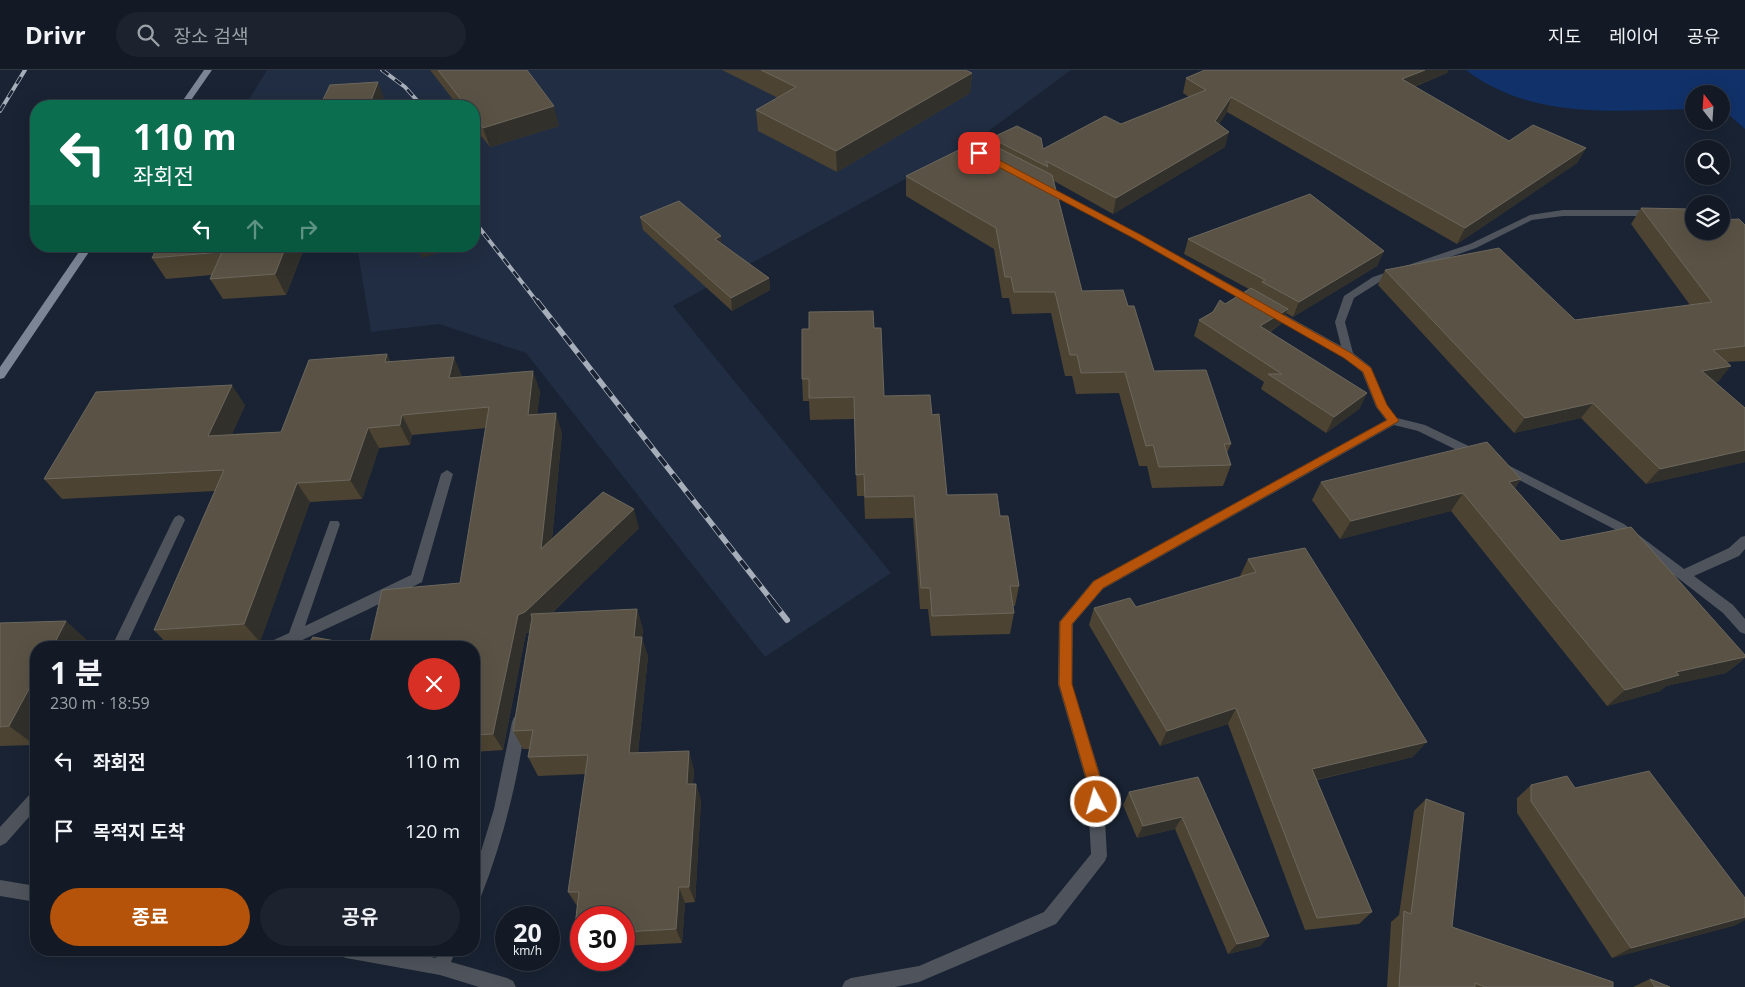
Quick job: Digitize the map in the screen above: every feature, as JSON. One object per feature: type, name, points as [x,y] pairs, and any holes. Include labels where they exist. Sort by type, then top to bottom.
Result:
[{"type":"main road","points":[[187,100],[208,70]]},
{"type":"main road","points":[[0,375],[84,252]]},
{"type":"street","points":[[961,144],[988,158]]},
{"type":"street","points":[[1032,181],[1138,237],[1348,355],[1368,370],[1382,407],[1394,421],[1420,428],[1538,483],[1620,527],[1728,609],[1745,628]]},
{"type":"street","points":[[1348,355],[1340,322],[1349,296],[1377,279],[1473,246],[1530,218],[1563,213],[1664,213]]},
{"type":"street","points":[[851,987],[919,974],[1050,918],[1099,856],[1095,784],[1066,684],[1066,622],[1098,585],[1394,421]]},
{"type":"street","points":[[285,641],[417,578],[447,474]]},
{"type":"street","points":[[121,641],[179,520]]},
{"type":"street","points":[[294,637],[334,524]]},
{"type":"street","points":[[1683,576],[1734,552],[1745,541]]},
{"type":"street","points":[[480,880],[485,869],[513,760],[522,704]]},
{"type":"street","points":[[0,838],[30,805]]},
{"type":"street","points":[[0,888],[30,893]]},
{"type":"street","points":[[379,956],[440,967],[507,987]]},
{"type":"street","points":[[440,967],[445,956]]},
{"type":"shaded area","points":[[267,70],[1071,70],[975,141],[673,306],[891,573],[765,657],[526,353],[439,324],[371,332],[358,252],[480,252],[480,100],[249,100]]},
{"type":"shaded area","points":[[1466,70],[1745,70],[1745,129],[1730,116],[1730,85],[1685,85],[1685,109],[1605,111],[1547,105],[1519,98],[1492,86]]},
{"type":"building","points":[[438,70],[527,70],[554,106],[483,128],[480,124],[480,100],[461,100]]},
{"type":"building","points":[[761,70],[965,70],[972,73],[836,151],[756,110],[796,87]]},
{"type":"building","points":[[1205,70],[1425,70],[1402,79],[1509,141],[1533,125],[1586,148],[1465,228],[1231,97],[1215,121],[1229,132],[1116,198],[1046,161],[1048,167],[991,138],[1017,126],[1041,138],[1043,149],[1105,116],[1121,124],[1206,90],[1186,78]]},
{"type":"building","points":[[378,82],[371,100],[323,100],[330,85]]},
{"type":"building","points":[[981,139],[1052,175],[1082,291],[1123,290],[1128,306],[1134,306],[1154,371],[1206,370],[1231,444],[1224,444],[1231,465],[1159,467],[1153,445],[1146,446],[1125,372],[1081,373],[1077,355],[1070,355],[1055,292],[1014,292],[1011,277],[1005,277],[996,228],[906,176]]},
{"type":"building","points":[[1310,194],[1384,251],[1299,302],[1262,282],[1265,280],[1188,239]]},
{"type":"building","points":[[679,201],[721,236],[715,239],[769,278],[731,298],[640,217]]},
{"type":"building","points":[[1641,208],[1685,209],[1685,240],[1730,240],[1730,220],[1739,219],[1745,225],[1745,346],[1713,350],[1731,366],[1702,371],[1745,408],[1745,450],[1660,469],[1593,403],[1525,418],[1385,270],[1499,248],[1575,320],[1712,302]]},
{"type":"building","points":[[155,252],[222,252],[152,258]]},
{"type":"building","points":[[222,252],[284,252],[275,274],[210,279]]},
{"type":"building","points":[[1251,288],[1288,309],[1260,326],[1367,393],[1334,417],[1268,374],[1282,374],[1199,320],[1213,312],[1220,300],[1225,304]]},
{"type":"building","points":[[873,311],[874,328],[881,328],[884,396],[930,395],[932,415],[939,414],[947,495],[997,494],[1000,516],[1008,516],[1019,586],[1010,586],[1014,613],[932,616],[930,588],[921,588],[914,496],[865,497],[864,474],[856,475],[854,397],[809,398],[809,379],[802,379],[802,329],[809,329],[809,312]]},
{"type":"building","points":[[387,354],[385,362],[454,357],[449,378],[533,371],[528,415],[556,413],[541,549],[603,492],[634,509],[525,612],[518,615],[493,734],[480,735],[480,641],[370,641],[382,590],[460,583],[489,407],[402,415],[400,425],[368,428],[350,480],[297,483],[244,624],[154,630],[224,470],[44,479],[96,392],[232,385],[208,436],[281,432],[309,360]]},
{"type":"building","points":[[1487,442],[1521,479],[1509,482],[1561,541],[1631,527],[1745,657],[1676,672],[1679,675],[1625,690],[1463,493],[1351,521],[1321,482]]},
{"type":"building","points":[[1305,548],[1427,742],[1312,769],[1372,912],[1317,918],[1236,708],[1167,731],[1094,608],[1130,598],[1136,607],[1256,572],[1248,559]]},
{"type":"building","points":[[637,609],[634,637],[642,637],[629,753],[689,751],[687,784],[696,784],[689,887],[679,887],[676,929],[635,931],[635,906],[577,906],[579,892],[568,892],[588,755],[528,757],[533,730],[513,731],[532,618],[531,614]]},
{"type":"building","points":[[66,621],[56,641],[30,641],[30,687],[9,726],[0,727],[0,623]]},
{"type":"building","points":[[313,637],[335,641],[310,641]]},
{"type":"building","points":[[1649,771],[1745,898],[1745,917],[1631,948],[1531,801],[1531,785],[1567,776],[1575,788]]},
{"type":"building","points":[[1198,777],[1269,936],[1237,944],[1182,817],[1143,826],[1129,792]]},
{"type":"building","points":[[1426,799],[1464,813],[1452,927],[1613,982],[1613,987],[1485,987],[1475,983],[1475,987],[1399,987],[1404,911],[1411,914]]},
{"type":"building","points":[[1650,979],[1670,987],[1655,987]]},
{"type":"railway","points":[[0,111],[25,70]]},
{"type":"railway","points":[[382,70],[405,87],[417,100]]},
{"type":"railway","points":[[480,229],[538,303]]},
{"type":"railway","points":[[537,301],[773,602]]},
{"type":"railway","points":[[772,601],[787,620]]},
{"type":"route","points":[[979,153],[1138,237],[1348,355],[1368,370],[1382,407],[1394,421],[1098,585],[1066,622],[1066,684],[1095,784],[1096,802]]}]
